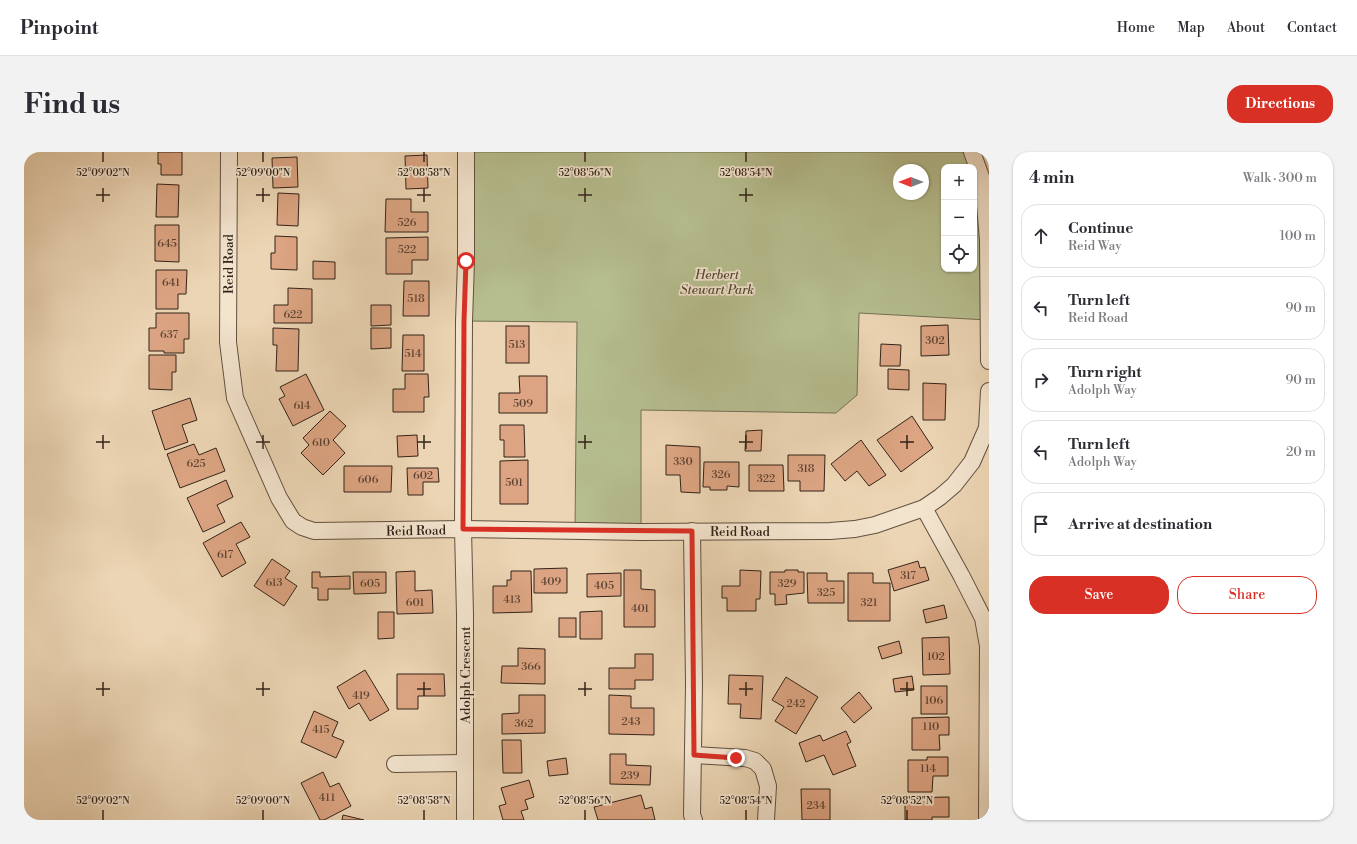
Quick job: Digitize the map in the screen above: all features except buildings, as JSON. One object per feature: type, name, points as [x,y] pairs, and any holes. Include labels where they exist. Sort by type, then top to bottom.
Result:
[{"type":"street","name":"Reid Road","points":[[229,152],[228,342],[235,398],[279,498],[293,521],[302,527],[314,531],[463,529],[830,531],[855,529],[875,525],[924,508],[954,485],[972,462],[986,428],[989,391]]},
{"type":"street","name":"Adolph Crescent","points":[[465,820],[465,615],[463,529],[466,152]]},
{"type":"street","points":[[972,152],[983,182],[988,240],[989,361]]},
{"type":"street","points":[[924,508],[983,618],[988,646],[987,820]]},
{"type":"street","points":[[692,531],[694,755],[692,815],[694,820]]},
{"type":"street","points":[[694,755],[745,758],[755,761],[763,768],[768,786],[766,820]]},
{"type":"street","points":[[395,764],[464,763]]},
{"type":"green space","name":"Herbert Stewart Park","points":[[465,152],[972,152],[976,164],[941,164],[941,272],[977,272],[977,166],[983,182],[988,320],[859,313],[857,395],[836,413],[641,410],[641,532],[575,531],[577,322],[464,321]]},
{"type":"route","points":[[466,261],[464,321],[463,529],[641,532],[692,531],[694,755],[736,758]]}]
